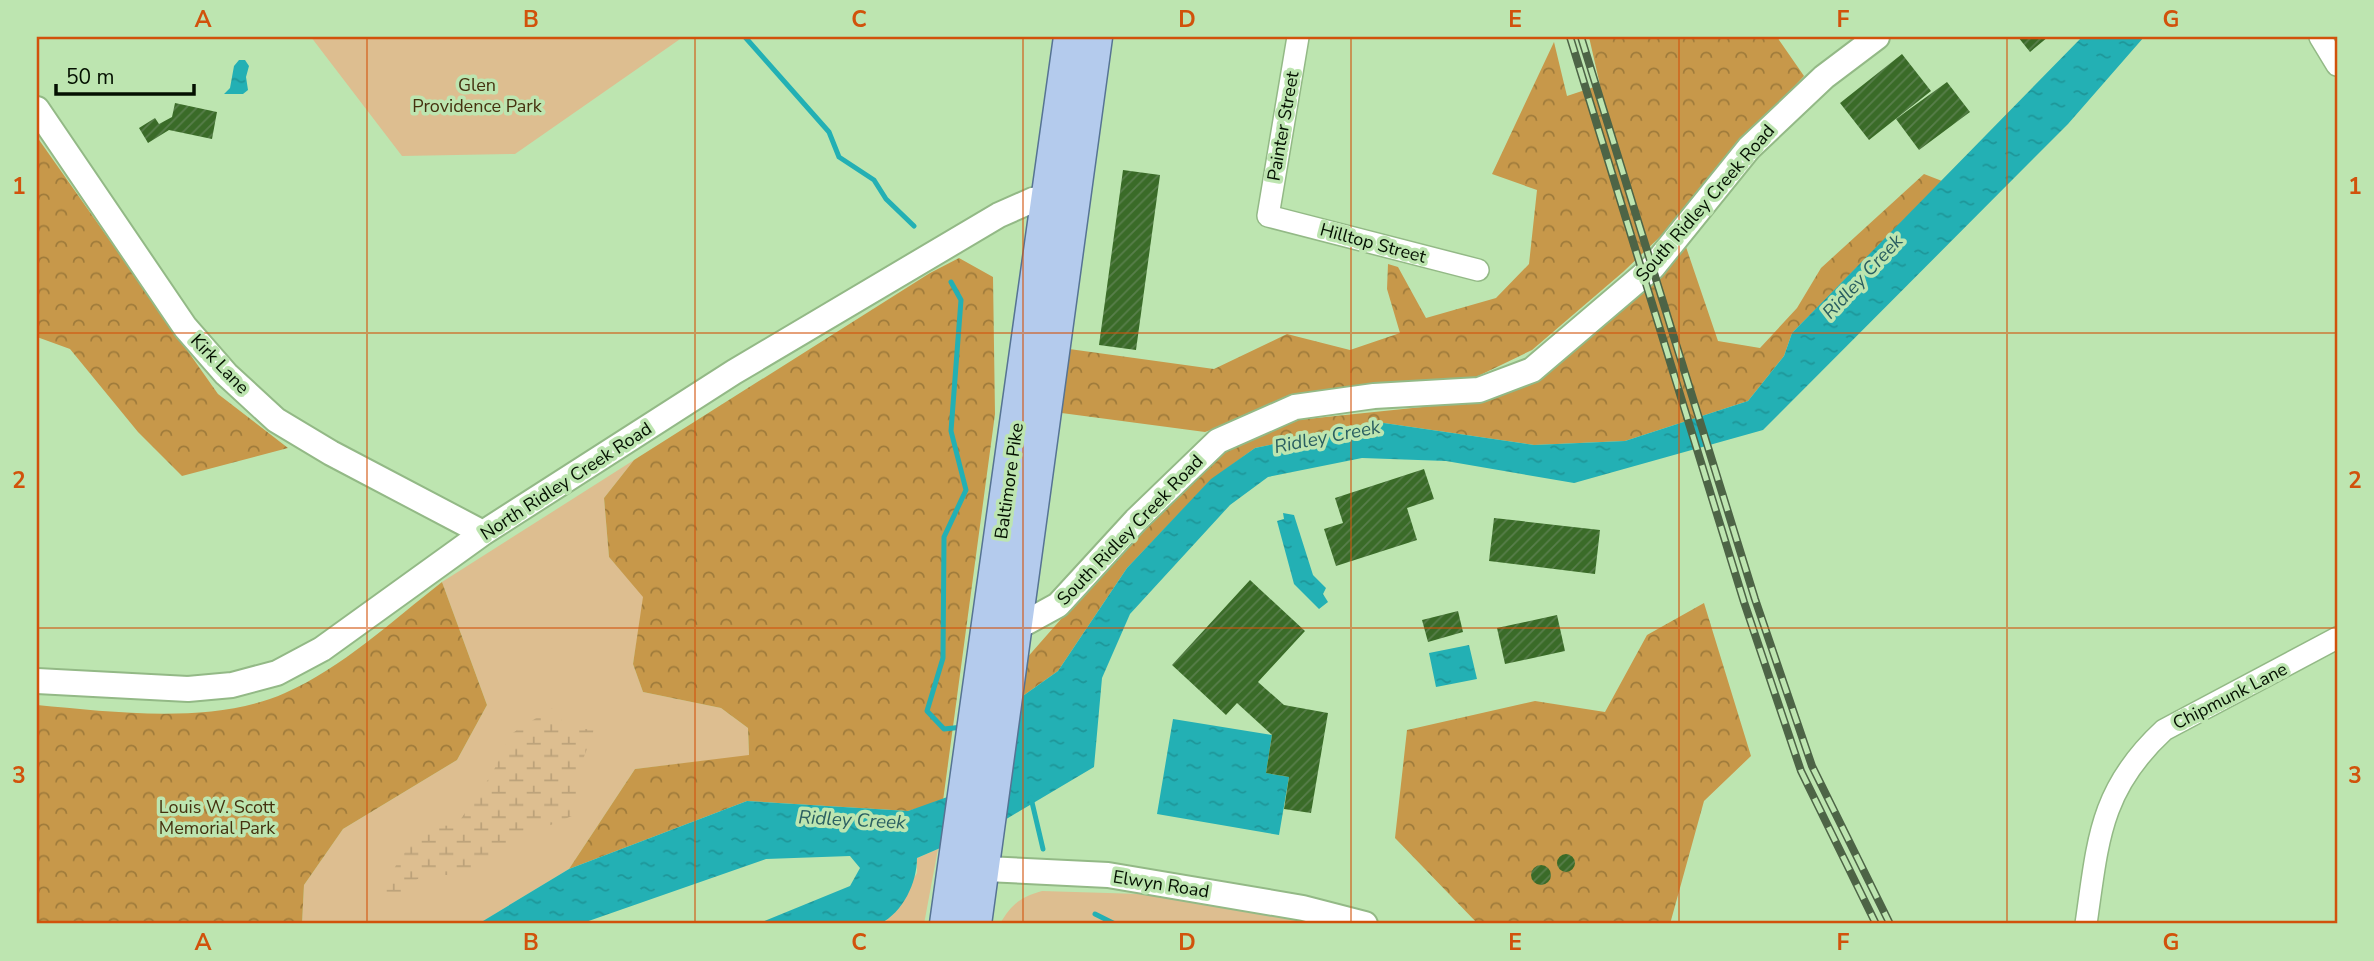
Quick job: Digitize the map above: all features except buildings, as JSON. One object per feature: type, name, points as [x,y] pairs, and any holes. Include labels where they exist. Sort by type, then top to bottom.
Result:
[{"type":"main road","name":"Baltimore Pike","points":[[1063,196],[1070,37]]},
{"type":"main road","name":"Baltimore Pike","points":[[946,924],[965,860],[976,714],[1003,624],[1063,196],[1096,37]]},
{"type":"main road","name":"Baltimore Pike","points":[[975,924],[965,860],[988,833],[1006,702],[1003,624]]},
{"type":"street","name":"Painter Street","points":[[1268,216],[1298,37]]},
{"type":"street","name":"South Ridley Creek Road","points":[[1003,624],[1040,617],[1058,605],[1136,520],[1218,441],[1295,407],[1374,396],[1479,390],[1532,370],[1653,267],[1749,148],[1824,77],[1877,37]]},
{"type":"street","points":[[2320,37],[2337,65]]},
{"type":"street","name":"Kirk Lane","points":[[37,108],[185,327],[226,374],[276,420],[331,453],[483,533]]},
{"type":"street","name":"North Ridley Creek Road","points":[[37,681],[188,689],[232,685],[277,673],[322,649],[483,533],[757,358],[999,215],[1063,196]]},
{"type":"street","name":"Hilltop Street","points":[[1268,216],[1478,270]]},
{"type":"street","name":"Chipmunk Lane","points":[[2086,924],[2104,815],[2114,791],[2142,751],[2164,730],[2337,638]]},
{"type":"street","name":"Elwyn Road","points":[[965,860],[1108,875],[1303,908],[1366,924]]},
{"type":"green space","name":"Glen Providence Park","points":[[311,37],[683,37],[515,154],[402,156]]},
{"type":"green space","points":[[1589,37],[1777,37],[1804,76],[1664,233],[1532,350],[1474,378],[1293,401],[1205,432],[1054,412],[1062,348],[1214,369],[1287,334],[1350,350],[1400,333],[1387,289],[1388,264],[1398,267],[1426,318],[1496,298],[1529,264],[1537,190],[1492,174],[1554,42],[1567,96],[1600,85]]},
{"type":"green space","points":[[37,137],[218,394],[288,448],[182,476],[138,432],[70,349],[37,337]]},
{"type":"green space","points":[[1924,174],[1942,181],[1792,333],[1784,356],[1748,401],[1625,441],[1534,445],[1377,422],[1255,448],[1211,480],[1127,568],[1058,671],[1020,698],[1025,660],[1113,560],[1218,451],[1297,420],[1461,403],[1652,281],[1686,247],[1718,341],[1760,348],[1797,308],[1821,268]]},
{"type":"green space","points":[[959,258],[993,277],[995,414],[943,801],[908,811],[747,801],[569,869],[635,769],[749,755],[748,728],[721,708],[643,692],[633,664],[643,597],[609,557],[604,498],[634,460],[930,273]]},
{"type":"green space","points":[[634,460],[604,498],[609,557],[644,597],[633,664],[643,692],[721,708],[748,728],[749,756],[635,769],[569,869],[478,924],[302,924],[304,885],[343,829],[457,760],[487,705],[442,582]]},
{"type":"green space","name":"Louis W. Scott Memorial Park","points":[[442,582],[487,705],[457,760],[343,829],[304,885],[302,924],[37,924],[37,705],[162,714],[195,713],[257,703],[285,693],[327,671]]},
{"type":"green space","points":[[1704,603],[1751,756],[1704,801],[1670,924],[1478,924],[1395,838],[1407,730],[1535,701],[1605,712],[1647,635]]},
{"type":"green space","points":[[552,708],[567,727],[594,730],[579,770],[579,813],[508,843],[466,878],[426,876],[411,883],[394,900],[380,899],[397,863],[425,825],[456,826],[492,774],[511,734]]},
{"type":"green space","points":[[938,849],[924,924],[880,924],[886,921],[917,873],[917,858]]},
{"type":"green space","points":[[1042,891],[1173,895],[1299,916],[1321,924],[1000,924],[1017,902]]},
{"type":"water","name":"Ridley Creek","points":[[2082,37],[2144,37],[2068,124],[1763,430],[1574,483],[1446,461],[1362,458],[1268,477],[1230,505],[1130,614],[1102,678],[1094,767],[1003,821],[917,858],[907,896],[895,912],[880,924],[757,924],[850,886],[860,868],[850,856],[766,859],[580,924],[478,924],[569,869],[747,801],[908,811],[1009,775],[1020,698],[1058,671],[1127,568],[1211,479],[1255,448],[1377,422],[1534,445],[1625,441],[1748,401],[1784,356],[1792,333]]},
{"type":"water","points":[[239,60],[245,60],[249,66],[246,77],[248,90],[243,94],[224,94],[230,88],[234,66]]},
{"type":"water","points":[[1283,513],[1294,515],[1313,575],[1326,588],[1323,594],[1328,602],[1319,609],[1294,584],[1277,521],[1284,519]]},
{"type":"water","points":[[1469,645],[1477,679],[1436,687],[1429,653]]},
{"type":"water","points":[[1173,719],[1272,735],[1266,773],[1289,777],[1279,835],[1157,814]]},
{"type":"waterway","points":[[745,37],[829,132],[839,157],[874,180],[886,199],[914,226]]},
{"type":"waterway","points":[[951,282],[961,300],[951,431],[966,490],[944,537],[943,658],[927,711],[944,729],[963,727]]},
{"type":"waterway","points":[[1031,798],[1043,849]]},
{"type":"waterway","points":[[1095,914],[1115,924]]},
{"type":"railway","points":[[1570,37],[1744,602],[1801,771],[1876,924]]},
{"type":"railway","points":[[1581,37],[1755,599],[1812,766],[1890,924]]}]
